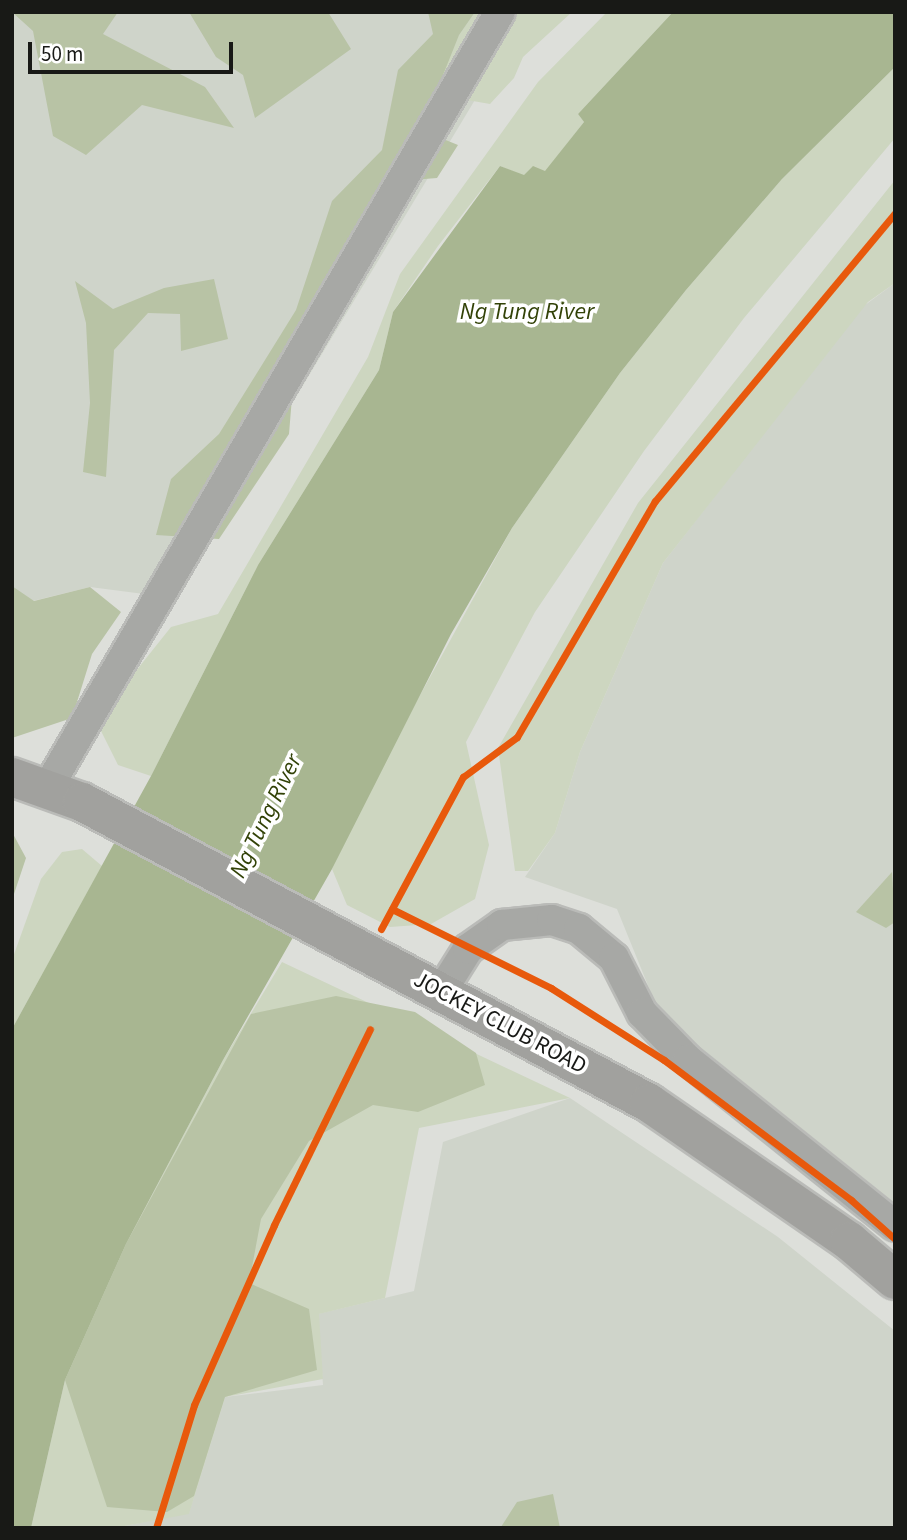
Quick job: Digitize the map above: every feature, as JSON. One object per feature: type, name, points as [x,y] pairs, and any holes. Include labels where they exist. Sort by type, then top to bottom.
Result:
[{"type":"main road","name":"JOCKEY CLUB ROAD","points":[[29,783],[82,802],[649,1103],[849,1241],[895,1280]]},
{"type":"street","points":[[29,783],[500,12]]},
{"type":"street","points":[[441,992],[468,949],[502,925],[552,920],[579,929],[614,958],[642,1013],[688,1060],[895,1226]]},
{"type":"shaded area","points":[[12,12],[548,12],[499,60],[175,598],[90,587],[12,606]]},
{"type":"shaded area","points":[[12,12],[118,12],[103,34],[205,87],[234,128],[142,105],[86,155],[53,136],[33,31]]},
{"type":"shaded area","points":[[189,12],[328,12],[351,49],[255,118],[243,75],[216,57]]},
{"type":"shaded area","points":[[428,12],[475,12],[459,35],[421,130],[458,145],[437,178],[412,180],[293,385],[289,434],[219,539],[156,535],[171,479],[219,434],[296,310],[332,201],[382,150],[398,70],[433,34]]},
{"type":"shaded area","points":[[475,12],[572,12],[523,57],[514,78],[490,104],[433,94],[459,35]]},
{"type":"shaded area","points":[[607,12],[673,12],[578,114],[584,122],[545,172],[524,176],[500,166],[438,246],[393,312],[379,370],[258,565],[151,776],[118,765],[96,721],[171,627],[218,614],[368,357],[400,274],[538,82]]},
{"type":"shaded area","points":[[895,67],[895,138],[744,318],[644,451],[535,612],[466,742],[489,845],[475,899],[431,924],[390,927],[347,905],[332,869],[386,757],[512,528],[620,373],[686,290],[782,179]]},
{"type":"shaded area","points":[[895,180],[895,283],[868,302],[663,563],[580,752],[555,833],[528,871],[515,871],[498,748],[638,503]]},
{"type":"shaded area","points":[[214,279],[228,339],[181,351],[180,314],[148,313],[114,350],[106,477],[83,472],[90,403],[86,323],[75,281],[113,309],[164,288]]},
{"type":"shaded area","points":[[895,283],[895,1212],[662,1020],[617,909],[525,877],[555,833],[580,752],[663,563],[861,308]]},
{"type":"shaded area","points":[[12,586],[34,601],[90,587],[121,612],[92,654],[72,718],[12,738]]},
{"type":"shaded area","points":[[12,832],[26,858],[12,900]]},
{"type":"shaded area","points":[[82,849],[102,866],[12,1029],[12,960],[41,879],[62,852]]},
{"type":"shaded area","points":[[892,872],[895,922],[886,928],[856,912]]},
{"type":"shaded area","points":[[282,962],[570,1098],[419,1128],[385,1298],[319,1314],[323,1379],[225,1397],[189,1514],[114,1528],[31,1528],[65,1380],[126,1244],[223,1060]]},
{"type":"shaded area","points":[[336,996],[415,1012],[476,1053],[485,1085],[418,1112],[373,1105],[309,1141],[261,1219],[249,1283],[309,1309],[317,1370],[225,1397],[194,1496],[167,1512],[107,1507],[65,1380],[126,1244],[251,1014]]},
{"type":"shaded area","points":[[570,1098],[778,1237],[895,1331],[895,1528],[114,1528],[189,1513],[225,1397],[323,1385],[318,1314],[414,1291],[443,1142]]},
{"type":"shaded area","points":[[553,1494],[560,1528],[501,1527],[517,1502]]},
{"type":"water","name":"Ng Tung River","points":[[673,12],[895,12],[895,67],[782,179],[686,290],[620,373],[512,528],[451,634],[332,869],[223,1060],[126,1244],[65,1380],[31,1528],[12,1528],[12,1029],[151,776],[258,565],[379,370],[393,312],[500,166],[524,175],[533,166],[545,171],[584,122],[578,114]]},
{"type":"cycle path","points":[[381,929],[463,777],[517,737],[655,501],[895,213]]},
{"type":"cycle path","points":[[392,909],[551,988],[664,1060],[851,1200],[895,1239]]},
{"type":"cycle path","points":[[156,1528],[194,1405],[274,1225],[370,1029]]}]
